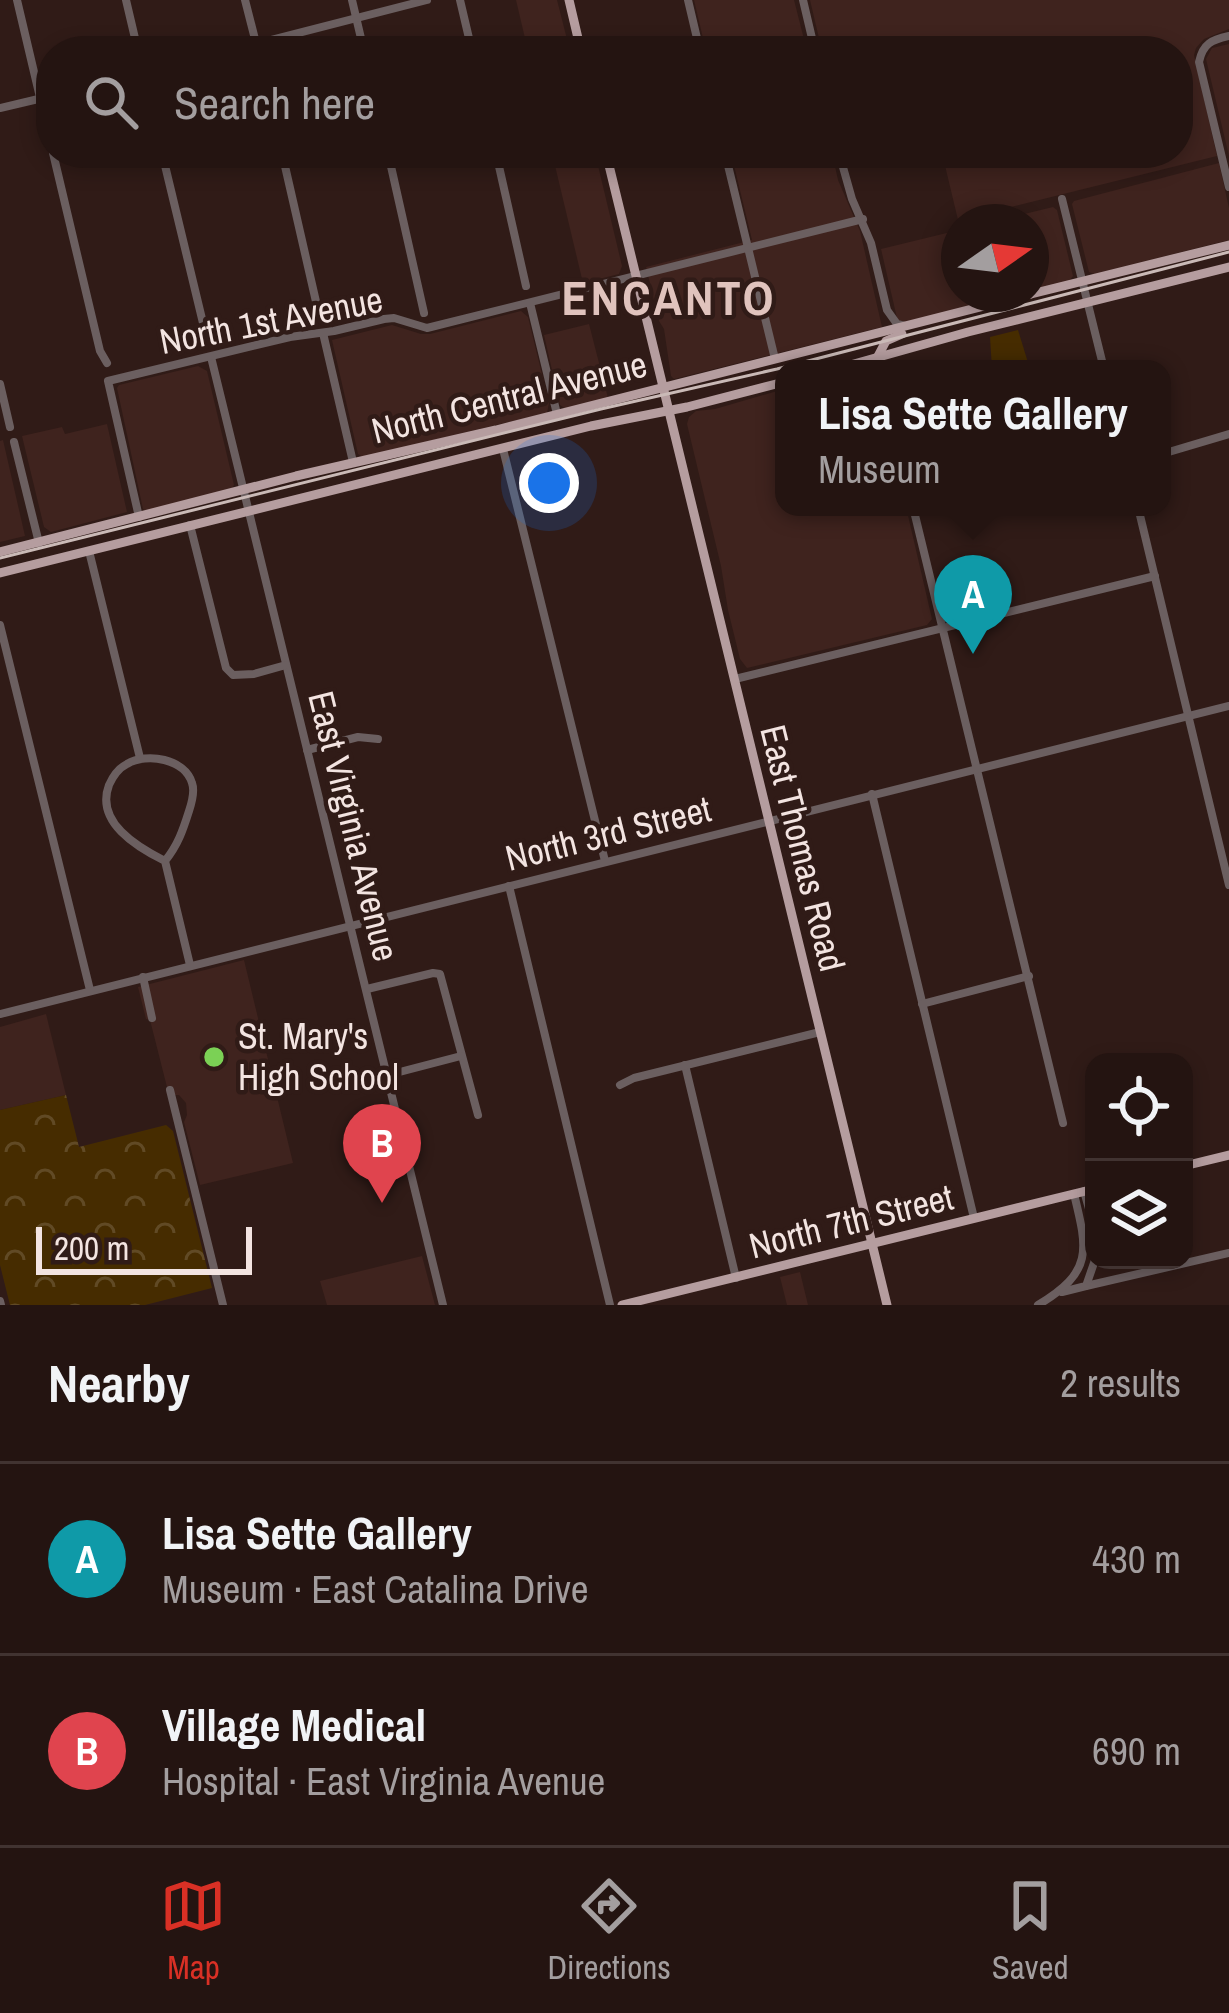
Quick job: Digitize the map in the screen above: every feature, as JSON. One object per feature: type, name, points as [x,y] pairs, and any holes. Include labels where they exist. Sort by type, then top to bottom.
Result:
[{"type":"main road","points":[[569,0],[577,36]]},
{"type":"main road","name":"East Thomas Road","points":[[610,168],[886,1305]]},
{"type":"main road","name":"North Central Avenue","points":[[1049,289],[1229,245]]},
{"type":"main road","points":[[889,360],[968,332],[1229,267]]},
{"type":"main road","name":"North Central Avenue","points":[[0,573],[190,525],[353,462],[963,312]]},
{"type":"main road","points":[[880,360],[892,337],[924,328],[933,320]]},
{"type":"main road","name":"North Central Avenue","points":[[0,552],[140,517],[503,449],[775,384]]},
{"type":"main road","points":[[1193,1164],[1229,1155]]},
{"type":"main road","name":"North 7th Street","points":[[622,1305],[1084,1191]]},
{"type":"street","points":[[17,0],[36,64]]},
{"type":"street","points":[[126,0],[134,36]]},
{"type":"street","points":[[245,0],[254,36]]},
{"type":"street","points":[[352,0],[361,36]]},
{"type":"street","points":[[297,36],[427,0]]},
{"type":"street","points":[[460,0],[468,36]]},
{"type":"street","points":[[688,0],[696,36]]},
{"type":"street","points":[[803,0],[811,36]]},
{"type":"street","points":[[1229,36],[1212,40],[1201,50],[1199,62],[1229,187]]},
{"type":"street","points":[[0,108],[36,99]]},
{"type":"street","points":[[57,168],[106,363]]},
{"type":"street","points":[[166,168],[209,337]]},
{"type":"street","points":[[285,168],[316,317]]},
{"type":"street","points":[[391,168],[424,313]]},
{"type":"street","points":[[499,168],[526,286]]},
{"type":"street","points":[[729,168],[775,359]]},
{"type":"street","points":[[843,168],[872,243],[887,310],[897,324],[908,327]]},
{"type":"street","points":[[1062,199],[1102,360]]},
{"type":"street","name":"North 1st Avenue","points":[[140,517],[108,381],[297,335],[394,319],[427,328],[863,219]]},
{"type":"street","points":[[530,303],[556,414]]},
{"type":"street","points":[[878,334],[887,310]]},
{"type":"street","points":[[323,333],[353,462]]},
{"type":"street","name":"East Virginia Avenue","points":[[211,357],[443,1305]]},
{"type":"street","points":[[0,384],[10,427]]},
{"type":"street","points":[[1171,451],[1229,434]]},
{"type":"street","points":[[14,442],[39,543]]},
{"type":"street","points":[[503,449],[605,861]]},
{"type":"street","points":[[915,516],[1063,1123]]},
{"type":"street","points":[[1140,516],[1229,885]]},
{"type":"street","points":[[190,525],[226,668],[233,675],[242,675],[286,665]]},
{"type":"street","points":[[88,551],[140,758]]},
{"type":"street","points":[[735,680],[1155,576]]},
{"type":"street","points":[[0,625],[90,990]]},
{"type":"street","name":"North 3rd Street","points":[[0,1014],[1229,706]]},
{"type":"street","points":[[307,750],[358,737],[378,739]]},
{"type":"street","points":[[165,861],[178,845],[193,796],[192,782],[169,761],[140,758],[116,773],[105,804],[128,838],[165,861],[190,965]]},
{"type":"street","points":[[872,794],[974,1218]]},
{"type":"street","points":[[509,886],[610,1305]]},
{"type":"street","points":[[367,989],[440,974],[478,1115]]},
{"type":"street","points":[[143,976],[152,1018]]},
{"type":"street","points":[[922,1004],[1029,976]]},
{"type":"street","points":[[620,1084],[820,1032]]},
{"type":"street","points":[[388,1075],[461,1057]]},
{"type":"street","points":[[685,1065],[736,1278]]},
{"type":"street","points":[[170,1090],[223,1305]]},
{"type":"street","points":[[1061,1292],[1229,1253]]},
{"type":"street","points":[[1038,1305],[1061,1292],[1085,1257]]},
{"type":"street","points":[[1086,1286],[1091,1269]]},
{"type":"street","points":[[1078,1270],[1089,1275]]},
{"type":"shaded area","points":[[516,0],[557,0],[566,36],[524,36]]},
{"type":"shaded area","points":[[694,0],[794,0],[803,36],[702,36]]},
{"type":"shaded area","points":[[810,0],[1229,0],[1229,29],[1204,39],[1194,55],[1217,156],[1193,162],[1193,36],[818,36]]},
{"type":"shaded area","points":[[1229,44],[1229,156],[1206,59],[1212,48]]},
{"type":"shaded area","points":[[1219,163],[1229,208],[1229,240],[1089,272],[1074,201]]},
{"type":"shaded area","points":[[556,168],[599,168],[622,266],[619,274],[583,283]]},
{"type":"shaded area","points":[[735,168],[835,168],[860,231],[882,327],[674,379],[646,267],[752,240]]},
{"type":"shaded area","points":[[946,168],[1168,168],[1023,204],[954,204]]},
{"type":"shaded area","points":[[1049,208],[1057,210],[1073,276],[1049,286]]},
{"type":"shaded area","points":[[941,234],[941,312],[948,312],[901,324],[881,249]]},
{"type":"shaded area","points":[[521,311],[528,317],[549,403],[547,413],[363,457],[358,454],[332,340],[392,325],[430,334]]},
{"type":"shaded area","points":[[589,324],[608,398],[566,409],[560,405],[544,335]]},
{"type":"shaded area","points":[[198,366],[207,371],[234,485],[149,512],[143,509],[117,388]]},
{"type":"shaded area","points":[[775,392],[775,516],[908,516],[932,619],[927,625],[747,668],[740,659],[687,424],[696,411]]},
{"type":"shaded area","points":[[107,424],[127,512],[51,532],[44,527],[22,436],[62,427],[65,434]]},
{"type":"shaded area","points":[[0,441],[25,536],[0,542]]},
{"type":"shaded area","name":"St. Mary's High School","points":[[244,960],[293,1163],[200,1185],[184,1122],[186,1103],[179,1095],[169,1095],[138,987]]},
{"type":"shaded area","points":[[46,1014],[66,1095],[0,1110],[0,1027]]},
{"type":"shaded area","points":[[422,1256],[435,1305],[327,1305],[320,1281]]},
{"type":"shaded area","points":[[800,1272],[808,1305],[787,1305],[780,1277]]},
{"type":"green space","points":[[1018,330],[1027,360],[991,360],[990,337]]},
{"type":"green space","points":[[66,1095],[79,1147],[166,1125],[173,1131],[212,1288],[145,1305],[10,1305],[0,1265],[0,1110]]},
{"type":"tram line","points":[[812,360],[1229,252]]},
{"type":"tram line","points":[[0,558],[775,369]]},
{"type":"place","name":"Lisa Sette Gallery","points":[[973,654]]},
{"type":"place","name":"St. Mary's High School","points":[[214,1057]]},
{"type":"place","name":"Village Medical","points":[[382,1203]]},
{"type":"district","name":"ENCANTO","points":[[669,298]]}]
